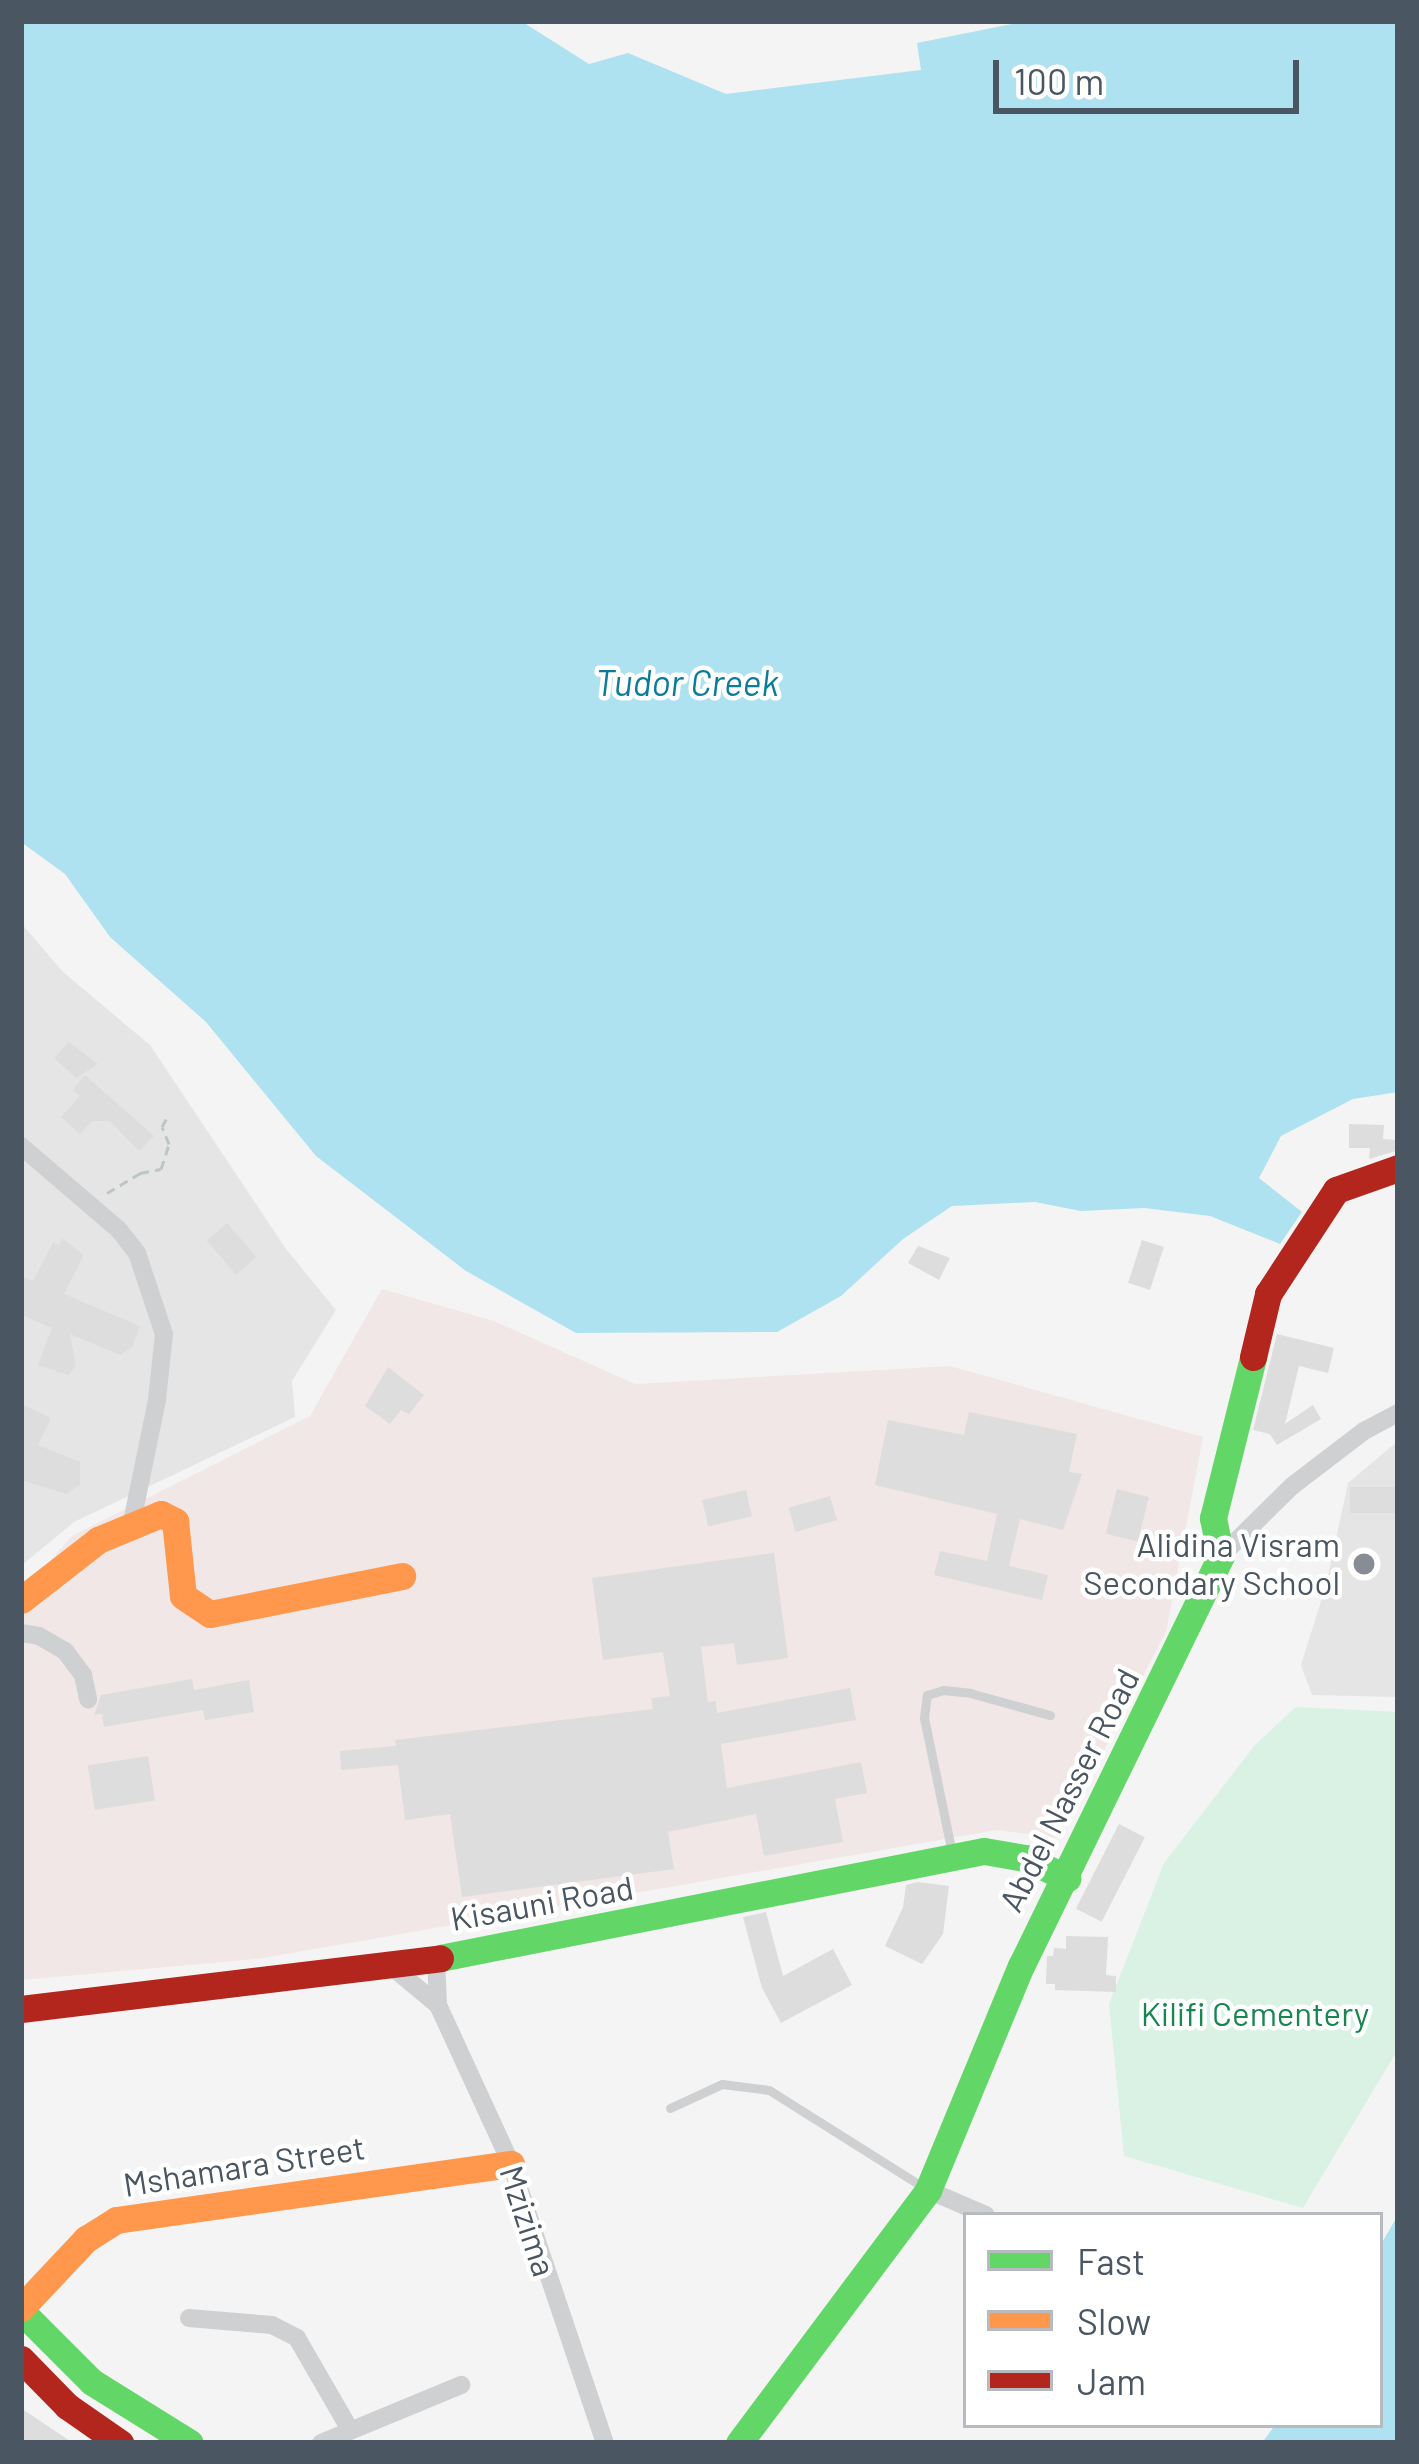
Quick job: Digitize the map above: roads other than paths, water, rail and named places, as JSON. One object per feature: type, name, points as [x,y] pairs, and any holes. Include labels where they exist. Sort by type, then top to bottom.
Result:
[{"type":"street","points":[[21,1146],[91,1204],[137,1253],[164,1334],[132,1522]]},
{"type":"street","name":"Abdel Nasser Road","points":[[739,2443],[928,2190],[1021,1966],[1221,1556],[1213,1533],[1216,1504],[1268,1294],[1336,1190],[1398,1168]]},
{"type":"street","points":[[1221,1556],[1292,1486],[1364,1431],[1398,1413]]},
{"type":"street","points":[[21,1600],[58,1568],[132,1522],[161,1514],[175,1521],[183,1596],[210,1614],[402,1576]]},
{"type":"street","points":[[21,1633],[39,1636],[65,1651],[83,1675],[88,1699]]},
{"type":"street","name":"Kisauni Road","points":[[21,2009],[436,1959],[994,1851],[1038,1862],[1067,1878]]},
{"type":"street","points":[[436,1959],[438,2005]]},
{"type":"street","points":[[391,1966],[438,2005]]},
{"type":"street","name":"Mzizima","points":[[438,2005],[511,2164],[604,2443]]},
{"type":"street","name":"Mshamara Street","points":[[21,2310],[86,2239],[116,2220],[511,2164]]},
{"type":"street","points":[[928,2190],[979,2212]]},
{"type":"street","points":[[21,2310],[92,2382],[190,2443]]},
{"type":"street","points":[[189,2318],[272,2325],[297,2338],[349,2428]]},
{"type":"street","points":[[21,2359],[67,2406],[120,2443]]},
{"type":"street","points":[[321,2443],[461,2386]]},
{"type":"lane","points":[[953,1858],[924,1718],[927,1695],[943,1690],[970,1694],[1050,1714]]},
{"type":"lane","points":[[670,2108],[722,2084],[770,2090],[928,2190]]},
{"type":"water","name":"Tudor Creek","points":[[21,21],[521,21],[589,64],[628,53],[726,94],[921,70],[917,43],[1027,21],[1387,21],[1398,26],[1398,1092],[1353,1099],[1281,1136],[1259,1178],[1302,1212],[1280,1244],[1210,1216],[1144,1208],[1081,1211],[1035,1202],[952,1206],[903,1239],[841,1296],[777,1332],[576,1333],[466,1271],[316,1156],[206,1022],[110,937],[65,874],[21,842]]},
{"type":"water","points":[[1398,2215],[1398,2443],[1262,2443],[1273,2428],[1383,2428],[1383,2241]]},
{"type":"place","name":"Alidina Visram Secondary School","points":[[1364,1564]]},
{"type":"park label","name":"Kilifi Cementery","points":[[1255,2014]]}]
